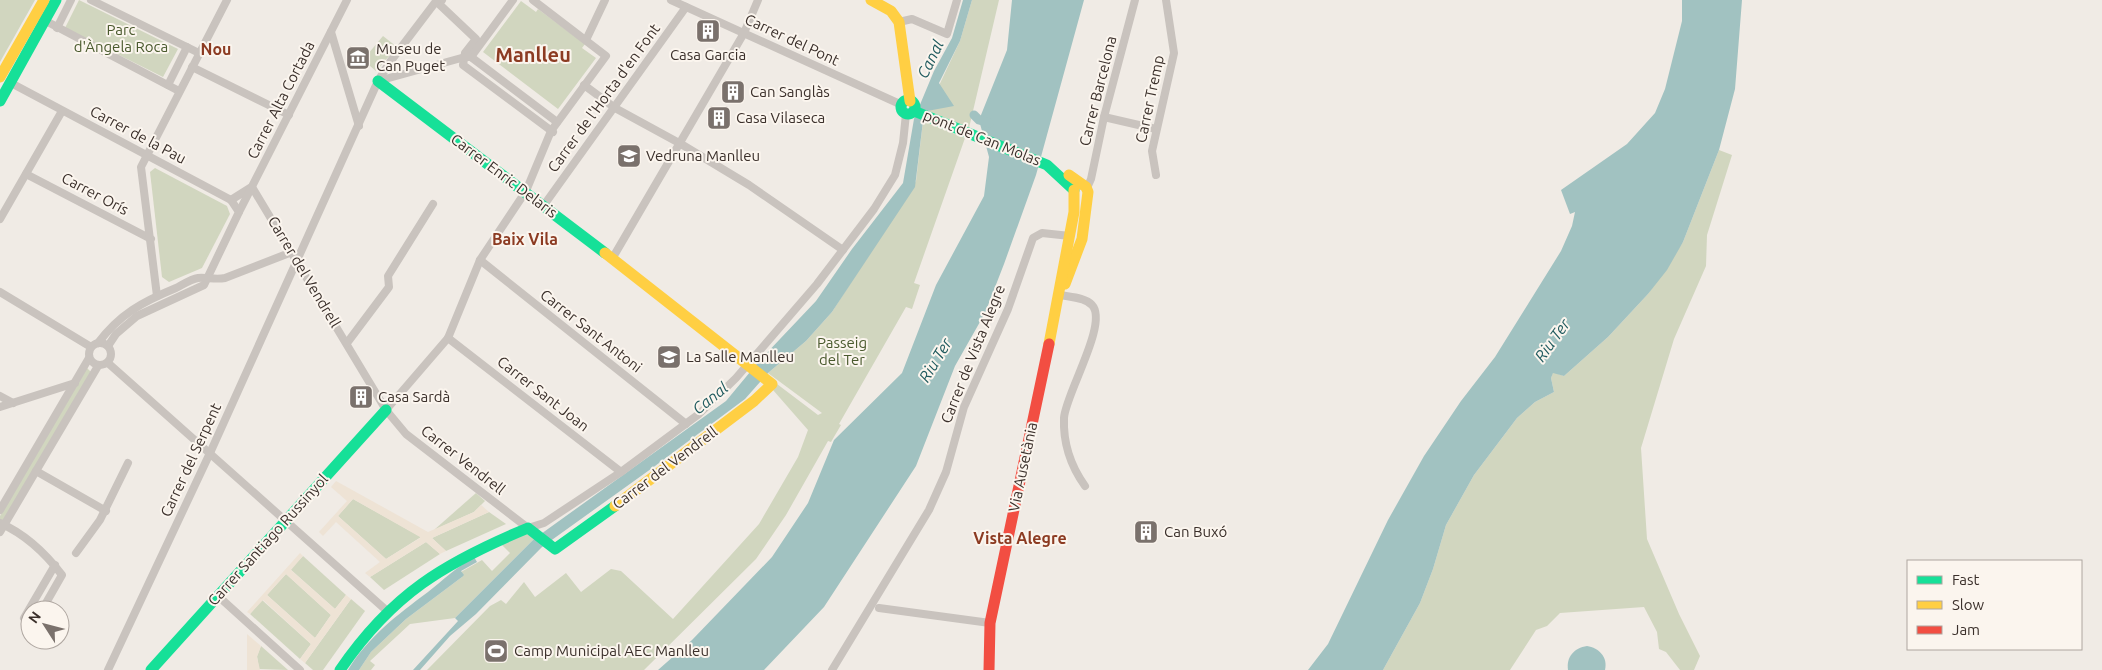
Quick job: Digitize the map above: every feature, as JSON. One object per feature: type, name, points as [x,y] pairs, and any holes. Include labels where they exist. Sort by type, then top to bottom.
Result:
[{"type":"street","points":[[40,18],[44,0]]},
{"type":"street","points":[[0,101],[5,80],[40,18],[56,0]]},
{"type":"street","points":[[58,28],[71,0]]},
{"type":"street","points":[[91,0],[199,53]]},
{"type":"street","name":"Carrer Alta Cortada","points":[[206,280],[348,0]]},
{"type":"street","name":"Carrer del Serpent","points":[[108,670],[210,453],[378,81],[437,0]]},
{"type":"street","points":[[483,41],[445,5],[443,0],[439,4],[476,39],[463,65],[554,133],[585,87]]},
{"type":"street","points":[[378,81],[468,57],[483,41],[513,0]]},
{"type":"street","points":[[386,410],[448,338],[480,260],[526,191],[551,131],[612,55],[533,0]]},
{"type":"street","points":[[539,0],[587,39]]},
{"type":"street","points":[[587,39],[605,0]]},
{"type":"street","name":"Carrer del Pont","points":[[671,0],[910,108]]},
{"type":"street","points":[[612,259],[681,144],[744,33],[758,0]]},
{"type":"street","points":[[340,670],[367,630],[386,610],[431,574],[462,556],[544,523],[621,472],[686,424],[751,366],[817,284],[874,209],[895,175],[910,108],[900,22],[891,11],[871,0]]},
{"type":"street","points":[[900,22],[912,18],[947,34],[957,0]]},
{"type":"street","name":"Carrer Barcelona","points":[[1080,191],[1091,179],[1104,117],[1135,0]]},
{"type":"street","name":"Carrer Tremp","points":[[1156,175],[1152,151],[1174,53],[1166,0]]},
{"type":"street","points":[[157,296],[141,167],[224,1]]},
{"type":"street","name":"Carrer de l'Horta d'en Font","points":[[544,205],[686,7]]},
{"type":"street","points":[[40,18],[179,90]]},
{"type":"street","points":[[331,32],[359,126]]},
{"type":"street","points":[[168,85],[187,47]]},
{"type":"street","points":[[468,57],[557,122]]},
{"type":"street","points":[[192,67],[289,115]]},
{"type":"street","name":"Carrer de la Pau","points":[[5,80],[231,200]]},
{"type":"street","name":"Carrer Enric Delaris","points":[[378,81],[526,191],[751,366]]},
{"type":"street","points":[[585,87],[615,108],[681,144],[749,185],[843,250]]},
{"type":"street","name":"pont de Can Molas","points":[[910,108],[1047,165],[1059,168],[1080,191]]},
{"type":"street","points":[[0,219],[62,111]]},
{"type":"street","points":[[1104,117],[1156,129]]},
{"type":"street","name":"Carrer Orís","points":[[26,174],[151,239]]},
{"type":"street","points":[[239,212],[231,200],[252,187]]},
{"type":"street","name":"Carrer del Vendrell","points":[[252,187],[386,410]]},
{"type":"street","name":"Via Ausetània","points":[[988,670],[990,624],[1080,191]]},
{"type":"street","name":"Via Ausetània","points":[[1060,294],[1076,260],[1084,224],[1080,191]]},
{"type":"street","points":[[347,343],[389,287],[388,276],[433,204]]},
{"type":"street","name":"Carrer de Vista Alegre","points":[[832,670],[929,510],[946,472],[964,407],[1008,309],[1033,238],[1042,233],[1070,236]]},
{"type":"street","points":[[0,510],[90,358],[95,345],[110,327],[128,311],[198,278],[206,280],[224,278],[292,252]]},
{"type":"street","name":"Carrer Sant Antoni","points":[[480,260],[686,424]]},
{"type":"street","points":[[108,346],[125,325],[138,316],[204,285],[206,280]]},
{"type":"street","points":[[0,292],[95,345],[108,346]]},
{"type":"street","points":[[1060,294],[1086,300],[1094,308],[1096,316],[1092,339],[1064,416],[1066,450],[1077,475],[1085,486]]},
{"type":"street","name":"Carrer Sant Joan","points":[[448,338],[621,472]]},
{"type":"street","points":[[108,346],[112,353],[108,363]]},
{"type":"street","points":[[90,358],[98,366]]},
{"type":"street","points":[[108,363],[386,610]]},
{"type":"street","points":[[48,600],[62,575],[55,565],[26,538],[1,527],[98,366],[108,363]]},
{"type":"street","name":"Carrer del Vendrell","points":[[528,528],[555,549],[668,467],[754,402],[772,384],[751,366]]},
{"type":"street","points":[[0,408],[75,383]]},
{"type":"street","points":[[0,396],[13,403]]},
{"type":"street","name":"Carrer Santiago Russinyol","points":[[151,670],[386,410]]},
{"type":"street","name":"Carrer Vendrell","points":[[386,410],[406,434],[528,528]]},
{"type":"street","points":[[76,553],[106,511],[128,463]]},
{"type":"street","points":[[36,471],[106,511]]},
{"type":"street","points":[[35,600],[55,565]]},
{"type":"street","points":[[218,596],[300,670]]},
{"type":"street","points":[[879,608],[990,624]]},
{"type":"green space","points":[[0,0],[35,0],[0,62]]},
{"type":"green space","name":"Parc d'Àngela Roca","points":[[79,0],[178,49],[163,77],[65,28]]},
{"type":"green space","points":[[972,0],[999,0],[969,128],[927,111],[960,41]]},
{"type":"green space","points":[[521,1],[536,12],[538,9],[585,44],[582,48],[596,58],[558,109],[483,52]]},
{"type":"green space","points":[[383,36],[397,47],[376,71],[363,60]]},
{"type":"green space","name":"Passeig del Ter","points":[[923,121],[965,138],[914,283],[920,285],[912,309],[906,307],[839,424],[841,425],[831,442],[828,441],[786,515],[756,559],[644,670],[427,670],[490,606],[501,600],[506,604],[524,582],[535,597],[566,573],[581,592],[611,569],[621,571],[673,619],[759,524],[798,457],[808,430],[773,390],[777,384],[818,415],[822,413],[768,373],[806,341],[832,312],[916,181]]},
{"type":"green space","points":[[1719,150],[1732,155],[1707,235],[1706,266],[1674,339],[1641,448],[1647,539],[1679,614],[1700,656],[1694,670],[1680,670],[1666,652],[1659,649],[1657,632],[1644,607],[1560,613],[1547,626],[1536,630],[1510,670],[1383,670],[1420,603],[1433,569],[1446,525],[1474,475],[1517,418],[1535,402],[1554,392],[1551,378],[1553,372],[1564,376],[1608,337],[1648,294],[1683,242]]},
{"type":"green space","points":[[155,168],[227,206],[230,214],[202,268],[169,282],[162,277],[150,172]]},
{"type":"green space","points":[[87,368],[91,372],[3,521],[0,520],[0,516]]},
{"type":"green space","points":[[476,493],[485,501],[474,512],[434,530]]},
{"type":"green space","points":[[353,499],[421,537],[386,559],[338,516]]},
{"type":"green space","points":[[489,512],[506,524],[446,551],[432,538]]},
{"type":"green space","points":[[527,533],[534,539],[455,618],[410,624],[370,661],[375,665],[371,670],[359,670],[371,652],[406,619],[462,577],[461,572],[482,560],[492,571],[510,553],[501,544]]},
{"type":"green space","points":[[426,542],[440,554],[384,590],[370,577]]},
{"type":"green space","points":[[303,556],[346,595],[335,609],[290,569]]},
{"type":"green space","points":[[286,574],[331,615],[315,638],[267,595]]},
{"type":"green space","points":[[351,599],[365,611],[323,670],[313,670],[305,663]]},
{"type":"green space","points":[[262,600],[311,644],[300,659],[250,614]]},
{"type":"green space","points":[[261,646],[288,670],[259,669],[257,656]]},
{"type":"shaded area","points":[[336,481],[428,532],[474,512],[481,505],[489,512],[432,538],[446,551],[440,554],[426,542],[370,577],[365,573],[380,562],[336,522],[323,536],[319,532],[347,501],[331,487]],"holes":[[[353,499],[420,537],[386,559],[338,516]]]},
{"type":"shaded area","points":[[300,553],[303,556],[291,570],[335,609],[346,595],[351,599],[305,663],[300,659],[311,644],[263,600],[250,614],[247,612]],"holes":[[[286,574],[331,615],[315,638],[267,595]]]},
{"type":"shaded area","points":[[247,634],[261,646],[257,657],[260,670],[247,670]]},
{"type":"water","points":[[963,0],[972,0],[960,41],[939,83],[954,106],[927,111],[923,121],[915,187],[832,312],[806,341],[768,373],[745,399],[542,547],[476,614],[450,636],[420,670],[413,670],[458,621],[455,618],[534,539],[726,401],[760,360],[816,301],[852,249],[903,183],[914,119],[934,71],[952,38]]},
{"type":"water","name":"Riu Ter","points":[[1012,0],[1084,0],[1036,175],[1004,264],[985,313],[955,366],[916,466],[824,607],[764,670],[658,670],[692,640],[772,557],[808,503],[834,440],[902,373],[936,285],[984,196],[989,157],[979,120],[1007,50]]},
{"type":"water","name":"Riu Ter","points":[[1682,0],[1742,0],[1735,89],[1719,150],[1683,242],[1667,270],[1648,294],[1608,337],[1564,376],[1553,373],[1551,378],[1554,392],[1535,402],[1517,418],[1474,475],[1446,525],[1433,569],[1420,603],[1383,670],[1308,670],[1328,644],[1388,520],[1424,456],[1461,401],[1495,357],[1561,251],[1572,226],[1575,212],[1570,214],[1561,190],[1627,144],[1655,113],[1665,89],[1682,21]]},
{"type":"water","points":[[474,557],[477,562],[461,571],[464,575],[462,577],[406,619],[371,652],[359,670],[348,670],[365,647],[384,627],[456,569]]},
{"type":"water","points":[[1587,646],[1602,654],[1606,665],[1605,670],[1568,670],[1568,661],[1572,654],[1578,649]]},
{"type":"waterway","points":[[974,115],[979,120],[989,123]]},
{"type":"traffic: fast","points":[[0,101],[56,0]]},
{"type":"traffic: fast","points":[[378,81],[605,253]]},
{"type":"traffic: fast","points":[[908,100],[913,102],[915,107],[913,112],[908,114],[903,112],[901,107],[903,102],[908,100]]},
{"type":"traffic: fast","points":[[914,111],[1047,165],[1074,190]]},
{"type":"traffic: fast","points":[[151,670],[386,410]]},
{"type":"traffic: fast","points":[[340,670],[360,644],[400,601],[445,568],[470,554],[528,528],[555,549],[615,506]]},
{"type":"traffic: slow","points":[[0,77],[44,0]]},
{"type":"traffic: slow","points":[[871,0],[891,11],[899,22],[910,101]]},
{"type":"traffic: slow","points":[[1065,284],[1082,239],[1088,192],[1086,187],[1069,175]]},
{"type":"traffic: slow","points":[[1049,344],[1074,212],[1074,190]]},
{"type":"traffic: slow","points":[[605,253],[772,384],[754,401],[615,506]]},
{"type":"traffic: jam","points":[[989,670],[990,623],[1049,344]]},
{"type":"place","name":"Casa Garcia","points":[[708,31]]},
{"type":"place","name":"Museu de Can Puget","points":[[358,58]]},
{"type":"place","name":"Can Sanglàs","points":[[733,92]]},
{"type":"place","name":"Casa Vilaseca","points":[[719,118]]},
{"type":"place","name":"Vedruna Manlleu","points":[[629,156]]},
{"type":"place","name":"La Salle Manlleu","points":[[669,357]]},
{"type":"place","name":"Casa Sardà","points":[[361,397]]},
{"type":"place","name":"Can Buxó","points":[[1146,532]]},
{"type":"place","name":"Camp Municipal AEC Manlleu","points":[[496,651]]},
{"type":"district","name":"Nou","points":[[216,49]]},
{"type":"district","name":"Manlleu","points":[[533,55]]},
{"type":"district","name":"Baix Vila","points":[[525,239]]},
{"type":"district","name":"Vista Alegre","points":[[1020,538]]},
{"type":"water label","name":"Canal","points":[[930,59]]},
{"type":"water label","name":"Canal","points":[[710,398]]}]
